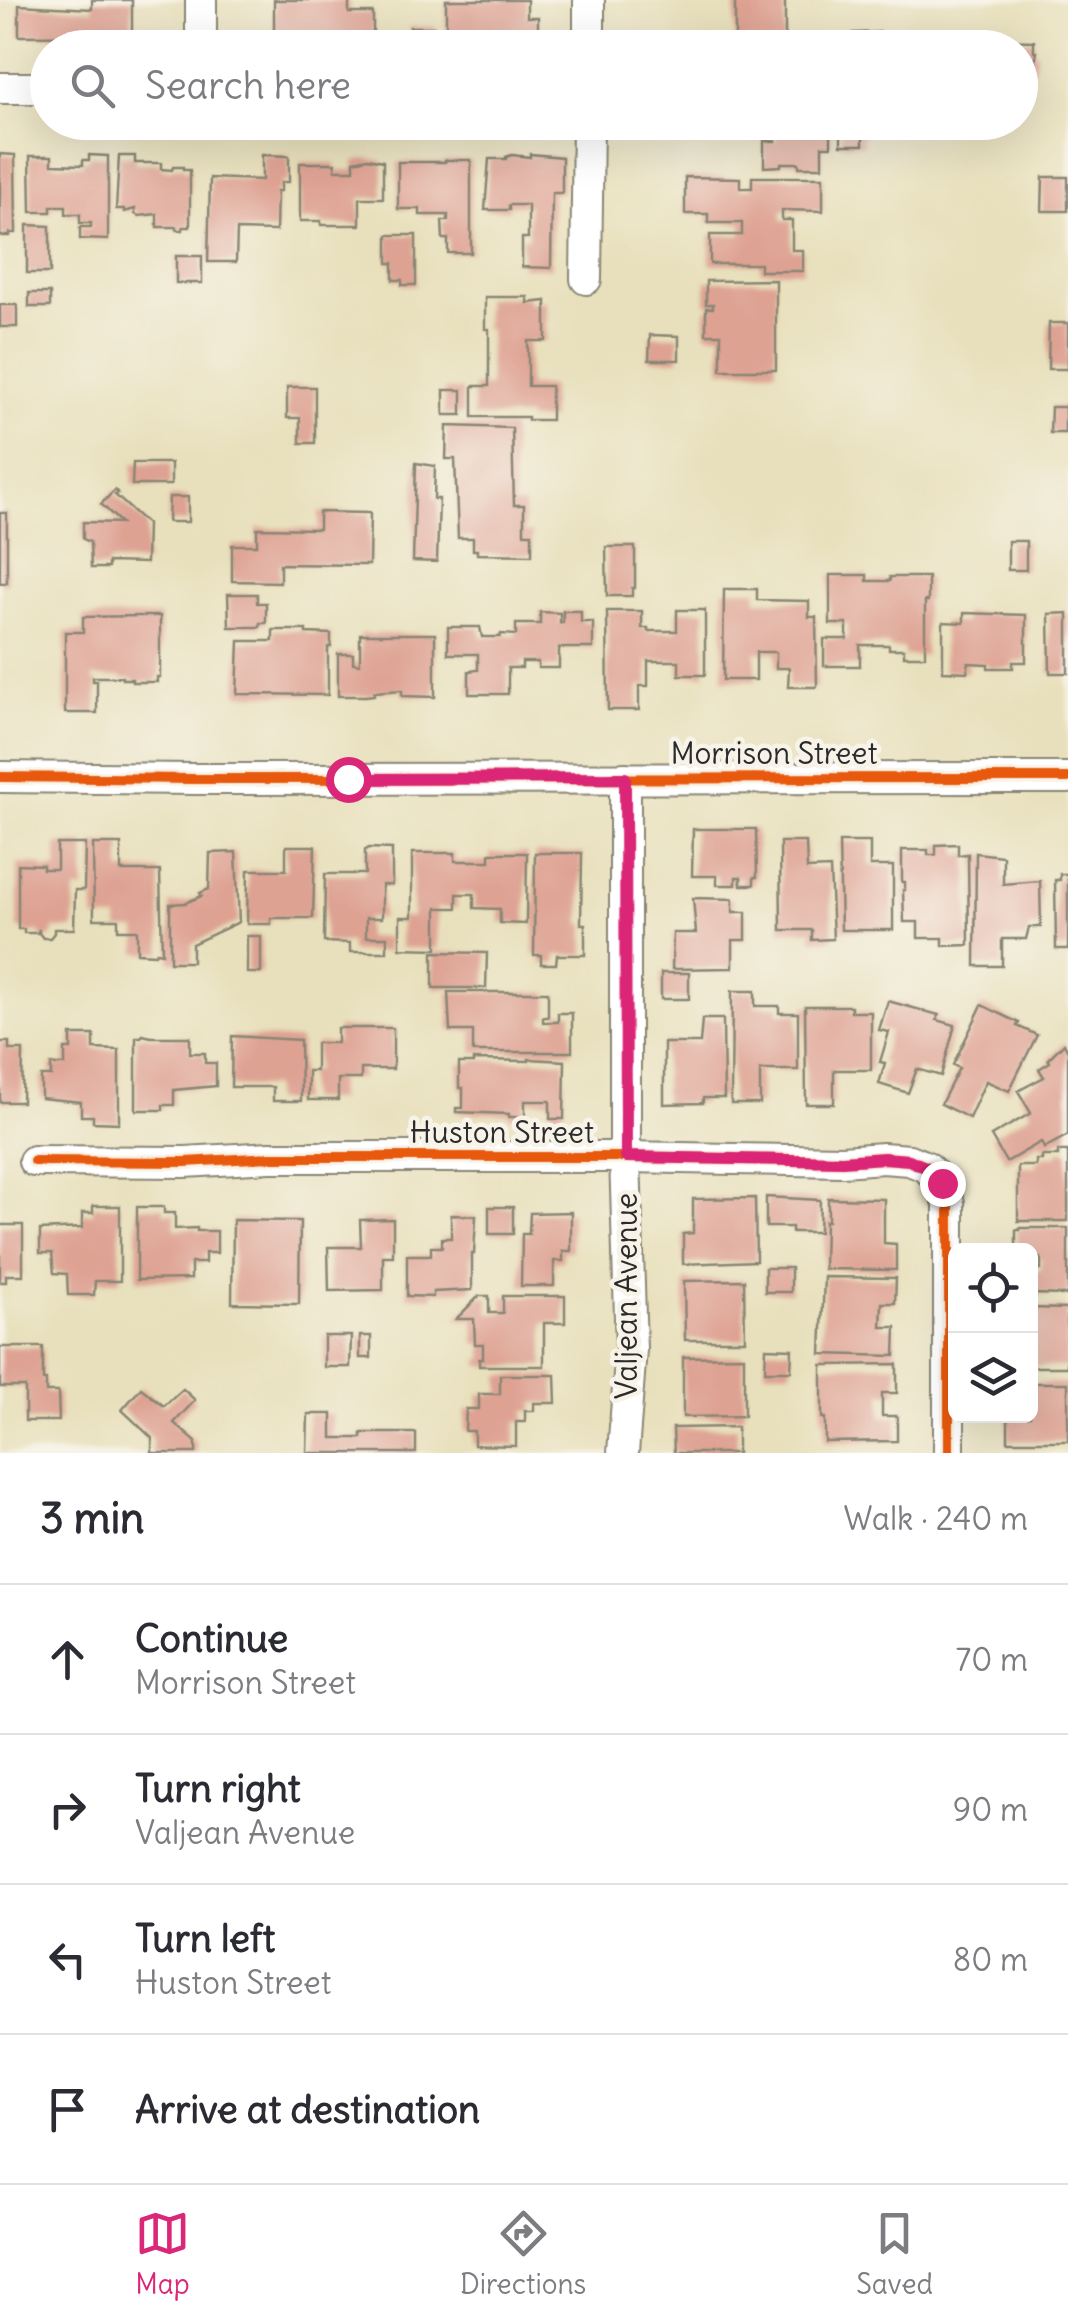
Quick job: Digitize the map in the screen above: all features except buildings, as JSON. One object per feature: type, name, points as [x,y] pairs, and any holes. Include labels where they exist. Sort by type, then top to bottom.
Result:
[{"type":"street","points":[[201,0],[201,30]]},
{"type":"street","points":[[589,30],[590,0]]},
{"type":"street","points":[[0,88],[30,88]]},
{"type":"street","points":[[586,279],[588,140]]},
{"type":"street","name":"Morrison Street","points":[[0,777],[1068,778]]},
{"type":"street","name":"Valjean Avenue","points":[[623,1453],[631,1349],[625,778]]},
{"type":"street","name":"Huston Street","points":[[34,1161],[185,1162],[270,1157],[909,1160],[927,1168],[942,1183],[948,1203],[949,1453]]},
{"type":"cycle path","points":[[0,777],[1068,778]]},
{"type":"cycle path","points":[[34,1161],[185,1162],[270,1157],[909,1160],[927,1167],[941,1183],[949,1203],[949,1453]]},
{"type":"route","points":[[348,779],[625,778],[626,1157],[909,1160],[927,1168],[942,1183]]}]
